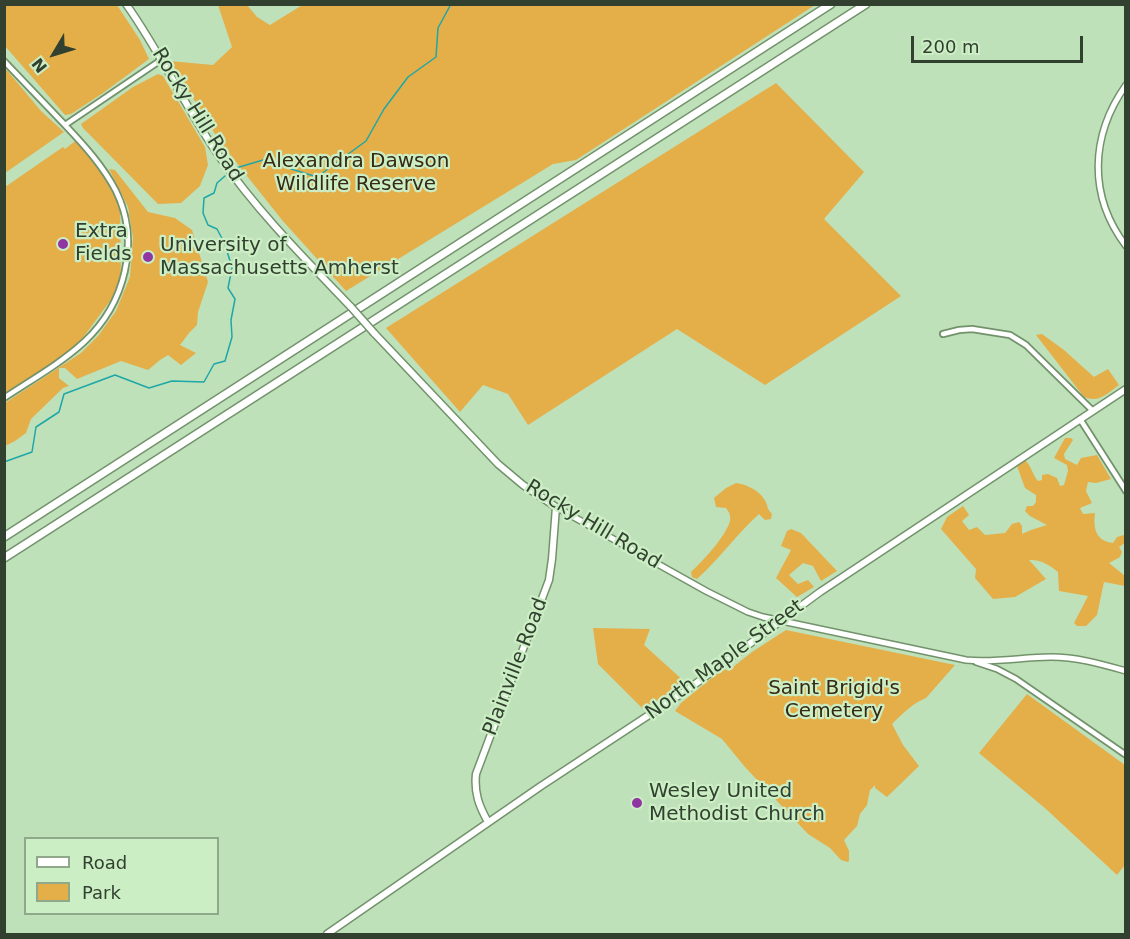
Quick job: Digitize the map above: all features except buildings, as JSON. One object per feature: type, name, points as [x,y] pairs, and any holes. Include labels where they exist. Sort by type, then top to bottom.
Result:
[{"type":"main road","name":"Rocky Hill Road","points":[[126,4],[201,129],[243,188],[264,213],[498,464],[523,485],[556,507]]},
{"type":"main road","points":[[4,537],[831,4]]},
{"type":"main road","points":[[4,558],[866,4]]},
{"type":"main road","name":"North Maple Street","points":[[327,934],[339,930],[488,822],[687,690],[855,568],[1125,389]]},
{"type":"main road","name":"Plainville Road","points":[[488,822],[478,802],[476,774],[549,580],[556,507]]},
{"type":"street","points":[[65,125],[161,60]]},
{"type":"street","points":[[4,61],[104,170],[118,196],[127,235],[124,276],[113,304],[91,334],[68,354],[4,398]]},
{"type":"street","points":[[1125,85],[1106,121],[1101,138],[1098,169],[1106,212],[1125,246]]},
{"type":"street","points":[[943,334],[972,328],[1010,335],[1026,345],[1092,410]]},
{"type":"street","points":[[1080,419],[1125,491]]},
{"type":"street","name":"Rocky Hill Road","points":[[556,507],[748,612],[780,621],[966,660],[986,662],[1059,657],[1089,661],[1125,671]]},
{"type":"street","points":[[966,660],[997,669],[1016,679],[1125,755]]},
{"type":"green space","name":"Alexandra Dawson Wildlife Reserve","points":[[304,4],[815,5],[576,160],[553,164],[346,291],[282,220],[220,142],[170,61],[213,65],[232,47],[218,5],[247,5],[257,17],[270,25]]},
{"type":"green space","points":[[4,5],[117,5],[140,40],[149,59],[103,93],[71,114],[65,115],[5,46]]},
{"type":"green space","points":[[5,68],[41,111],[64,132],[5,173]]},
{"type":"green space","points":[[158,74],[163,76],[205,147],[208,165],[200,186],[181,203],[158,204],[81,124],[133,87]]},
{"type":"green space","points":[[776,83],[864,172],[824,219],[901,296],[765,385],[677,329],[528,425],[508,394],[483,385],[460,412],[386,328]]},
{"type":"green space","name":"Extra Fields","points":[[78,139],[120,201],[121,286],[74,350],[5,398],[5,187]]},
{"type":"green space","points":[[109,169],[115,170],[148,212],[175,218],[192,230],[208,282],[198,312],[197,325],[180,345],[196,353],[181,365],[168,355],[148,370],[121,361],[77,379],[65,368],[59,368],[59,378],[69,386],[63,388],[31,419],[26,433],[5,446],[5,403],[81,353],[98,336],[116,311],[130,277],[133,238],[128,207]]},
{"type":"green space","points":[[1042,334],[1094,377],[1108,369],[1119,385],[1099,398],[1084,397],[1036,335]]},
{"type":"green space","points":[[1065,438],[1073,440],[1064,454],[1065,459],[1077,465],[1081,458],[1097,455],[1111,479],[1096,483],[1088,482],[1086,491],[1092,503],[1080,508],[1083,514],[1095,513],[1095,529],[1103,540],[1113,543],[1117,537],[1125,536],[1125,543],[1119,547],[1122,552],[1120,557],[1109,563],[1125,576],[1125,586],[1104,582],[1097,615],[1086,626],[1077,626],[1074,623],[1088,596],[1059,591],[1058,572],[1052,567],[1029,560],[1046,579],[1015,597],[993,599],[975,578],[976,569],[941,529],[947,517],[963,506],[969,515],[962,521],[969,530],[977,527],[985,535],[1005,533],[1012,524],[1019,522],[1022,526],[1022,534],[1047,525],[1025,511],[1027,506],[1033,506],[1036,502],[1036,495],[1025,488],[1017,466],[1019,461],[1025,460],[1038,481],[1042,480],[1042,475],[1048,474],[1057,478],[1060,486],[1064,485],[1068,471],[1067,465],[1054,458]]},
{"type":"green space","points":[[736,483],[752,488],[761,495],[772,514],[771,519],[765,520],[759,514],[697,579],[692,577],[691,572],[719,541],[730,521],[727,509],[716,507],[714,498]]},
{"type":"green space","points":[[791,529],[801,533],[837,571],[821,581],[813,566],[803,563],[789,575],[798,584],[808,580],[814,587],[797,597],[776,578],[791,550],[781,546],[787,531]]},
{"type":"green space","points":[[593,628],[650,629],[644,645],[686,683],[643,709],[598,664]]},
{"type":"green space","name":"Saint Brigid's Cemetery","points":[[786,630],[955,665],[926,698],[912,706],[892,724],[903,745],[919,766],[887,797],[875,788],[875,785],[870,790],[867,805],[860,814],[857,826],[844,840],[849,851],[848,862],[841,860],[830,848],[808,834],[722,739],[675,711],[681,703],[724,668],[728,671]]},
{"type":"green space","points":[[1027,694],[1125,765],[1125,865],[1117,875],[1046,809],[979,753]]},
{"type":"waterway","points":[[236,168],[263,160],[317,177],[366,141],[384,109],[408,77],[436,57],[438,28],[451,4]]},
{"type":"waterway","points":[[4,462],[32,452],[36,427],[59,412],[64,394],[115,375],[149,388],[172,381],[204,382],[214,364],[225,361],[232,337],[231,320],[235,299],[228,288],[232,268],[225,244],[217,229],[208,225],[203,213],[204,198],[214,193],[217,183],[225,176]]},
{"type":"place","name":"Extra Fields","points":[[63,244]]},
{"type":"place","name":"University of Massachusetts Amherst","points":[[148,257]]},
{"type":"place","name":"Wesley United Methodist Church","points":[[637,803]]}]
